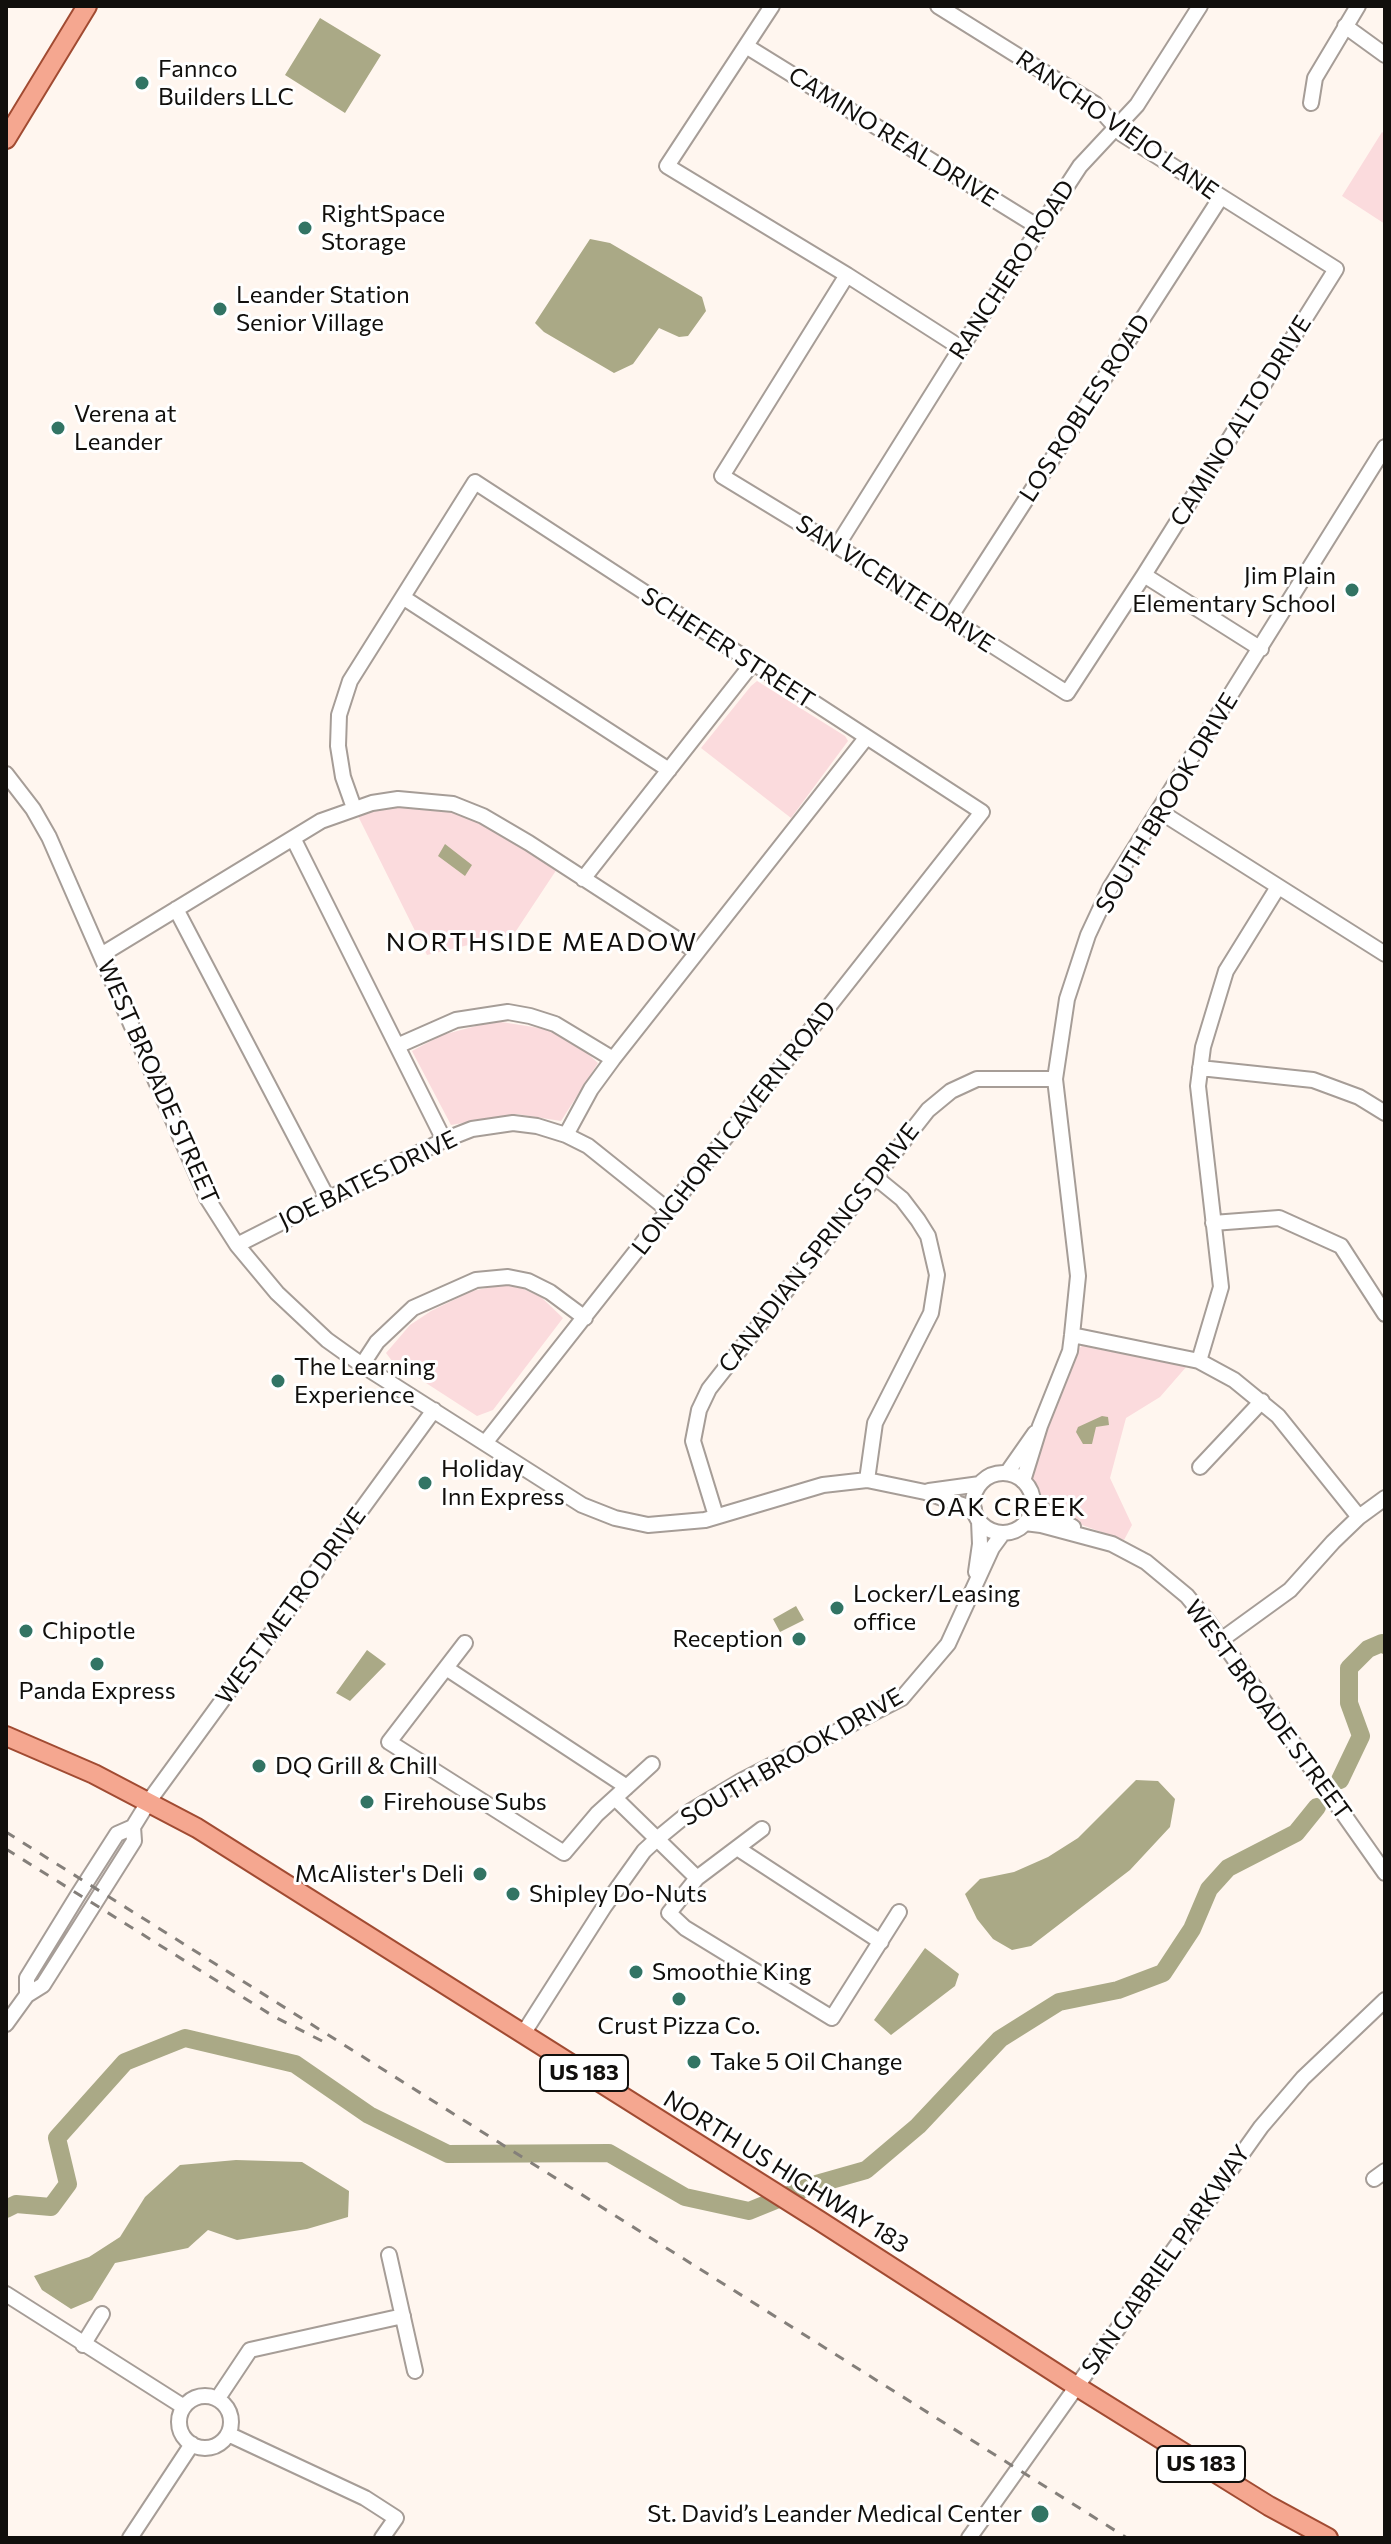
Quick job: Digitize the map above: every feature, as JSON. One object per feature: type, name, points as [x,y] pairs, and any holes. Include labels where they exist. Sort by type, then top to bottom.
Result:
[{"type":"main road","points":[[6,139],[87,6]]},
{"type":"main road","name":"NORTH US HIGHWAY 183","points":[[6,1736],[149,1801],[210,1836],[1076,2386],[1269,2506],[1328,2538]]},
{"type":"street","points":[[772,6],[667,166],[961,348]]},
{"type":"street","name":"RANCHO VIEJO LANE","points":[[938,6],[1095,104],[1115,128],[1336,269]]},
{"type":"street","points":[[1311,103],[1315,78],[1358,6]]},
{"type":"street","name":"RANCHERO ROAD","points":[[837,546],[1084,160],[1143,96],[1198,7]]},
{"type":"street","points":[[1345,26],[1385,55]]},
{"type":"street","name":"CAMINO REAL DRIVE","points":[[746,46],[1040,228]]},
{"type":"street","name":"LOS ROBLES ROAD","points":[[949,619],[1221,197]]},
{"type":"street","name":"CAMINO ALTO DRIVE","points":[[1067,693],[1336,269]]},
{"type":"street","name":"SAN VICENTE DRIVE","points":[[847,275],[722,476],[1067,693]]},
{"type":"street","name":"SOUTH BROOK DRIVE","points":[[1023,1481],[1040,1426],[1070,1351],[1072,1335],[1078,1276],[1055,1079],[1067,999],[1088,935],[1110,888],[1385,447]]},
{"type":"street","name":"SCHEFER STREET","points":[[404,598],[475,482],[982,812]]},
{"type":"street","points":[[1144,575],[1261,649]]},
{"type":"street","points":[[354,808],[343,777],[338,746],[339,715],[350,681],[404,598],[669,770]]},
{"type":"street","points":[[583,879],[752,664]]},
{"type":"street","points":[[566,1135],[591,1089],[613,1059],[866,738]]},
{"type":"street","name":"WEST BROADE STREET","points":[[6,774],[33,809],[49,837],[207,1198],[237,1245],[277,1293],[327,1340],[582,1505],[615,1518],[648,1525],[705,1520],[823,1485],[867,1480],[925,1492],[976,1515]]},
{"type":"street","points":[[101,955],[321,821],[354,808],[398,799],[453,804],[508,829],[697,952]]},
{"type":"street","points":[[1159,811],[1385,954]]},
{"type":"street","name":"LONGHORN CAVERN ROAD","points":[[485,1443],[982,812]]},
{"type":"street","points":[[293,838],[444,1140]]},
{"type":"street","points":[[1199,1361],[1221,1287],[1198,1086],[1203,1047],[1226,971],[1278,887]]},
{"type":"street","points":[[176,909],[328,1199]]},
{"type":"street","points":[[397,1046],[456,1020],[508,1012],[555,1024],[613,1059]]},
{"type":"street","points":[[1200,1068],[1313,1080],[1359,1097],[1385,1113]]},
{"type":"street","name":"CANADIAN SPRINGS DRIVE","points":[[716,1516],[693,1441],[699,1410],[709,1389],[928,1110],[951,1091],[977,1079],[1055,1079]]},
{"type":"street","name":"JOE BATES DRIVE","points":[[237,1245],[444,1140],[472,1129],[513,1123],[537,1126],[588,1146],[668,1210]]},
{"type":"street","points":[[867,1480],[875,1423],[931,1313],[937,1275],[928,1236],[918,1220],[902,1199],[875,1177]]},
{"type":"street","points":[[1213,1223],[1279,1218],[1341,1246],[1385,1314]]},
{"type":"street","points":[[362,1365],[377,1342],[413,1308],[476,1280],[508,1277],[528,1281],[550,1292],[585,1318]]},
{"type":"street","points":[[1072,1335],[1199,1361],[1234,1380],[1278,1416],[1359,1517]]},
{"type":"street","points":[[1200,1467],[1262,1401]]},
{"type":"street","name":"WEST METRO DRIVE","points":[[6,2024],[27,1995],[43,1985],[134,1841],[133,1827],[149,1801],[434,1410]]},
{"type":"street","name":"SOUTH BROOK DRIVE","points":[[1007,1473],[1040,1426]]},
{"type":"street","points":[[1007,1473],[1023,1481],[1033,1502],[1030,1517],[1015,1530],[1003,1533],[985,1527],[976,1515],[973,1500],[980,1484],[988,1477],[1007,1473]]},
{"type":"street","name":"WEST BROADE STREET","points":[[925,1492],[980,1484]]},
{"type":"street","points":[[1221,1640],[1290,1590],[1359,1517],[1385,1498]]},
{"type":"street","name":"WEST BROADE STREET","points":[[1033,1502],[1046,1512],[1146,1562],[1169,1579],[1199,1609],[1379,1853],[1385,1873]]},
{"type":"street","name":"SOUTH BROOK DRIVE","points":[[973,1593],[980,1544],[976,1515]]},
{"type":"street","name":"WEST BROADE STREET","points":[[1025,1523],[1095,1538]]},
{"type":"street","name":"SOUTH BROOK DRIVE","points":[[523,2034],[604,1907],[644,1851],[657,1839],[691,1811],[741,1781],[902,1698],[948,1644],[992,1548],[1003,1533]]},
{"type":"street","points":[[465,1643],[389,1742],[564,1853],[615,1798],[652,1764]]},
{"type":"street","points":[[446,1668],[627,1787]]},
{"type":"street","points":[[615,1798],[697,1878]]},
{"type":"street","points":[[762,1829],[697,1878],[669,1913],[685,1928],[832,2018],[899,1912]]},
{"type":"street","points":[[737,1848],[881,1942]]},
{"type":"street","name":"SAN GABRIEL PARKWAY","points":[[969,2538],[1261,2127],[1303,2078],[1385,2000]]},
{"type":"street","points":[[389,2255],[415,2371]]},
{"type":"street","points":[[6,2294],[184,2407]]},
{"type":"street","points":[[83,2345],[102,2314]]},
{"type":"street","points":[[218,2398],[250,2350],[403,2316]]},
{"type":"street","points":[[193,2398],[218,2398],[231,2418],[228,2434],[215,2446],[206,2448],[192,2444],[183,2436],[180,2427],[179,2418],[184,2407],[193,2398]]},
{"type":"street","points":[[228,2434],[365,2498],[396,2518],[382,2538]]},
{"type":"street","points":[[130,2538],[192,2444]]},
{"type":"shaded area","points":[[320,18],[381,55],[345,113],[285,75]]},
{"type":"shaded area","points":[[1382,132],[1385,134],[1385,224],[1342,196]]},
{"type":"shaded area","points":[[590,239],[610,243],[702,297],[706,311],[688,336],[679,337],[659,328],[633,364],[614,373],[544,332],[535,323]]},
{"type":"shaded area","points":[[757,681],[845,736],[848,741],[791,818],[701,748]]},
{"type":"shaded area","points":[[397,807],[453,812],[493,829],[557,869],[514,934],[427,955],[357,814]]},
{"type":"shaded area","points":[[445,844],[472,865],[465,876],[438,856]]},
{"type":"shaded area","points":[[495,1021],[546,1029],[579,1046],[598,1063],[561,1121],[517,1114],[451,1125],[412,1051],[442,1035]]},
{"type":"shaded area","points":[[501,1285],[521,1288],[541,1297],[563,1318],[493,1410],[477,1416],[392,1361],[386,1353],[410,1325],[431,1311],[472,1291]]},
{"type":"shaded area","points":[[1084,1344],[1187,1366],[1160,1397],[1126,1418],[1110,1478],[1132,1525],[1124,1540],[1079,1524],[1038,1501],[1031,1483],[1030,1471],[1076,1351]]},
{"type":"shaded area","points":[[1102,1416],[1108,1417],[1109,1425],[1096,1427],[1092,1444],[1083,1444],[1076,1432],[1078,1427]]},
{"type":"shaded area","points":[[796,1606],[804,1620],[780,1632],[773,1619]]},
{"type":"shaded area","points":[[367,1650],[386,1664],[350,1701],[336,1693]]},
{"type":"shaded area","points":[[1136,1780],[1158,1781],[1175,1799],[1170,1827],[1130,1870],[1031,1946],[1012,1950],[993,1939],[977,1919],[965,1894],[980,1879],[1014,1872],[1048,1857],[1078,1838]]},
{"type":"shaded area","points":[[925,1948],[959,1974],[955,1986],[891,2035],[874,2020]]},
{"type":"shaded area","points":[[236,2160],[302,2162],[349,2191],[348,2217],[307,2229],[237,2240],[208,2230],[188,2248],[115,2263],[92,2300],[71,2309],[42,2290],[34,2276],[89,2257],[120,2237],[145,2197],[180,2165]]},
{"type":"waterway","points":[[1340,1780],[1361,1736],[1349,1703],[1349,1668],[1368,1649],[1382,1643],[1385,1645]]},
{"type":"waterway","points":[[6,2209],[16,2204],[51,2207],[68,2184],[57,2138],[125,2062],[185,2038],[295,2064],[369,2115],[448,2154],[609,2153],[685,2197],[749,2211],[813,2185],[866,2170],[918,2126],[1000,2039],[1059,2002],[1118,1990],[1163,1973],[1192,1929],[1209,1889],[1228,1868],[1296,1833],[1317,1807]]},
{"type":"railway","points":[[6,1832],[1127,2538]]},
{"type":"railway","points":[[6,1849],[273,2016],[324,2042]]},
{"type":"place","name":"Fannco Builders LLC","points":[[142,83]]},
{"type":"place","name":"RightSpace Storage","points":[[305,228]]},
{"type":"place","name":"Leander Station Senior Village","points":[[220,309]]},
{"type":"place","name":"Verena at Leander","points":[[58,428]]},
{"type":"place","name":"Jim Plain Elementary School","points":[[1352,590]]},
{"type":"place","name":"The Learning Experience","points":[[278,1381]]},
{"type":"place","name":"Holiday Inn Express","points":[[425,1483]]},
{"type":"place","name":"Locker/Leasing office","points":[[837,1608]]},
{"type":"place","name":"Chipotle","points":[[26,1631]]},
{"type":"place","name":"Reception","points":[[799,1639]]},
{"type":"place","name":"Panda Express","points":[[97,1664]]},
{"type":"place","name":"DQ Grill & Chill","points":[[259,1766]]},
{"type":"place","name":"Firehouse Subs","points":[[367,1802]]},
{"type":"place","name":"McAlister's Deli","points":[[480,1874]]},
{"type":"place","name":"Shipley Do-Nuts","points":[[513,1894]]},
{"type":"place","name":"Smoothie King","points":[[636,1972]]},
{"type":"place","name":"Crust Pizza Co.","points":[[679,1999]]},
{"type":"place","name":"Take 5 Oil Change","points":[[694,2062]]},
{"type":"place","name":"St. David’s Leander Medical Center","points":[[1040,2514]]},
{"type":"district","name":"NORTHSIDE MEADOW","points":[[542,942]]},
{"type":"district","name":"OAK CREEK","points":[[1006,1507]]}]
